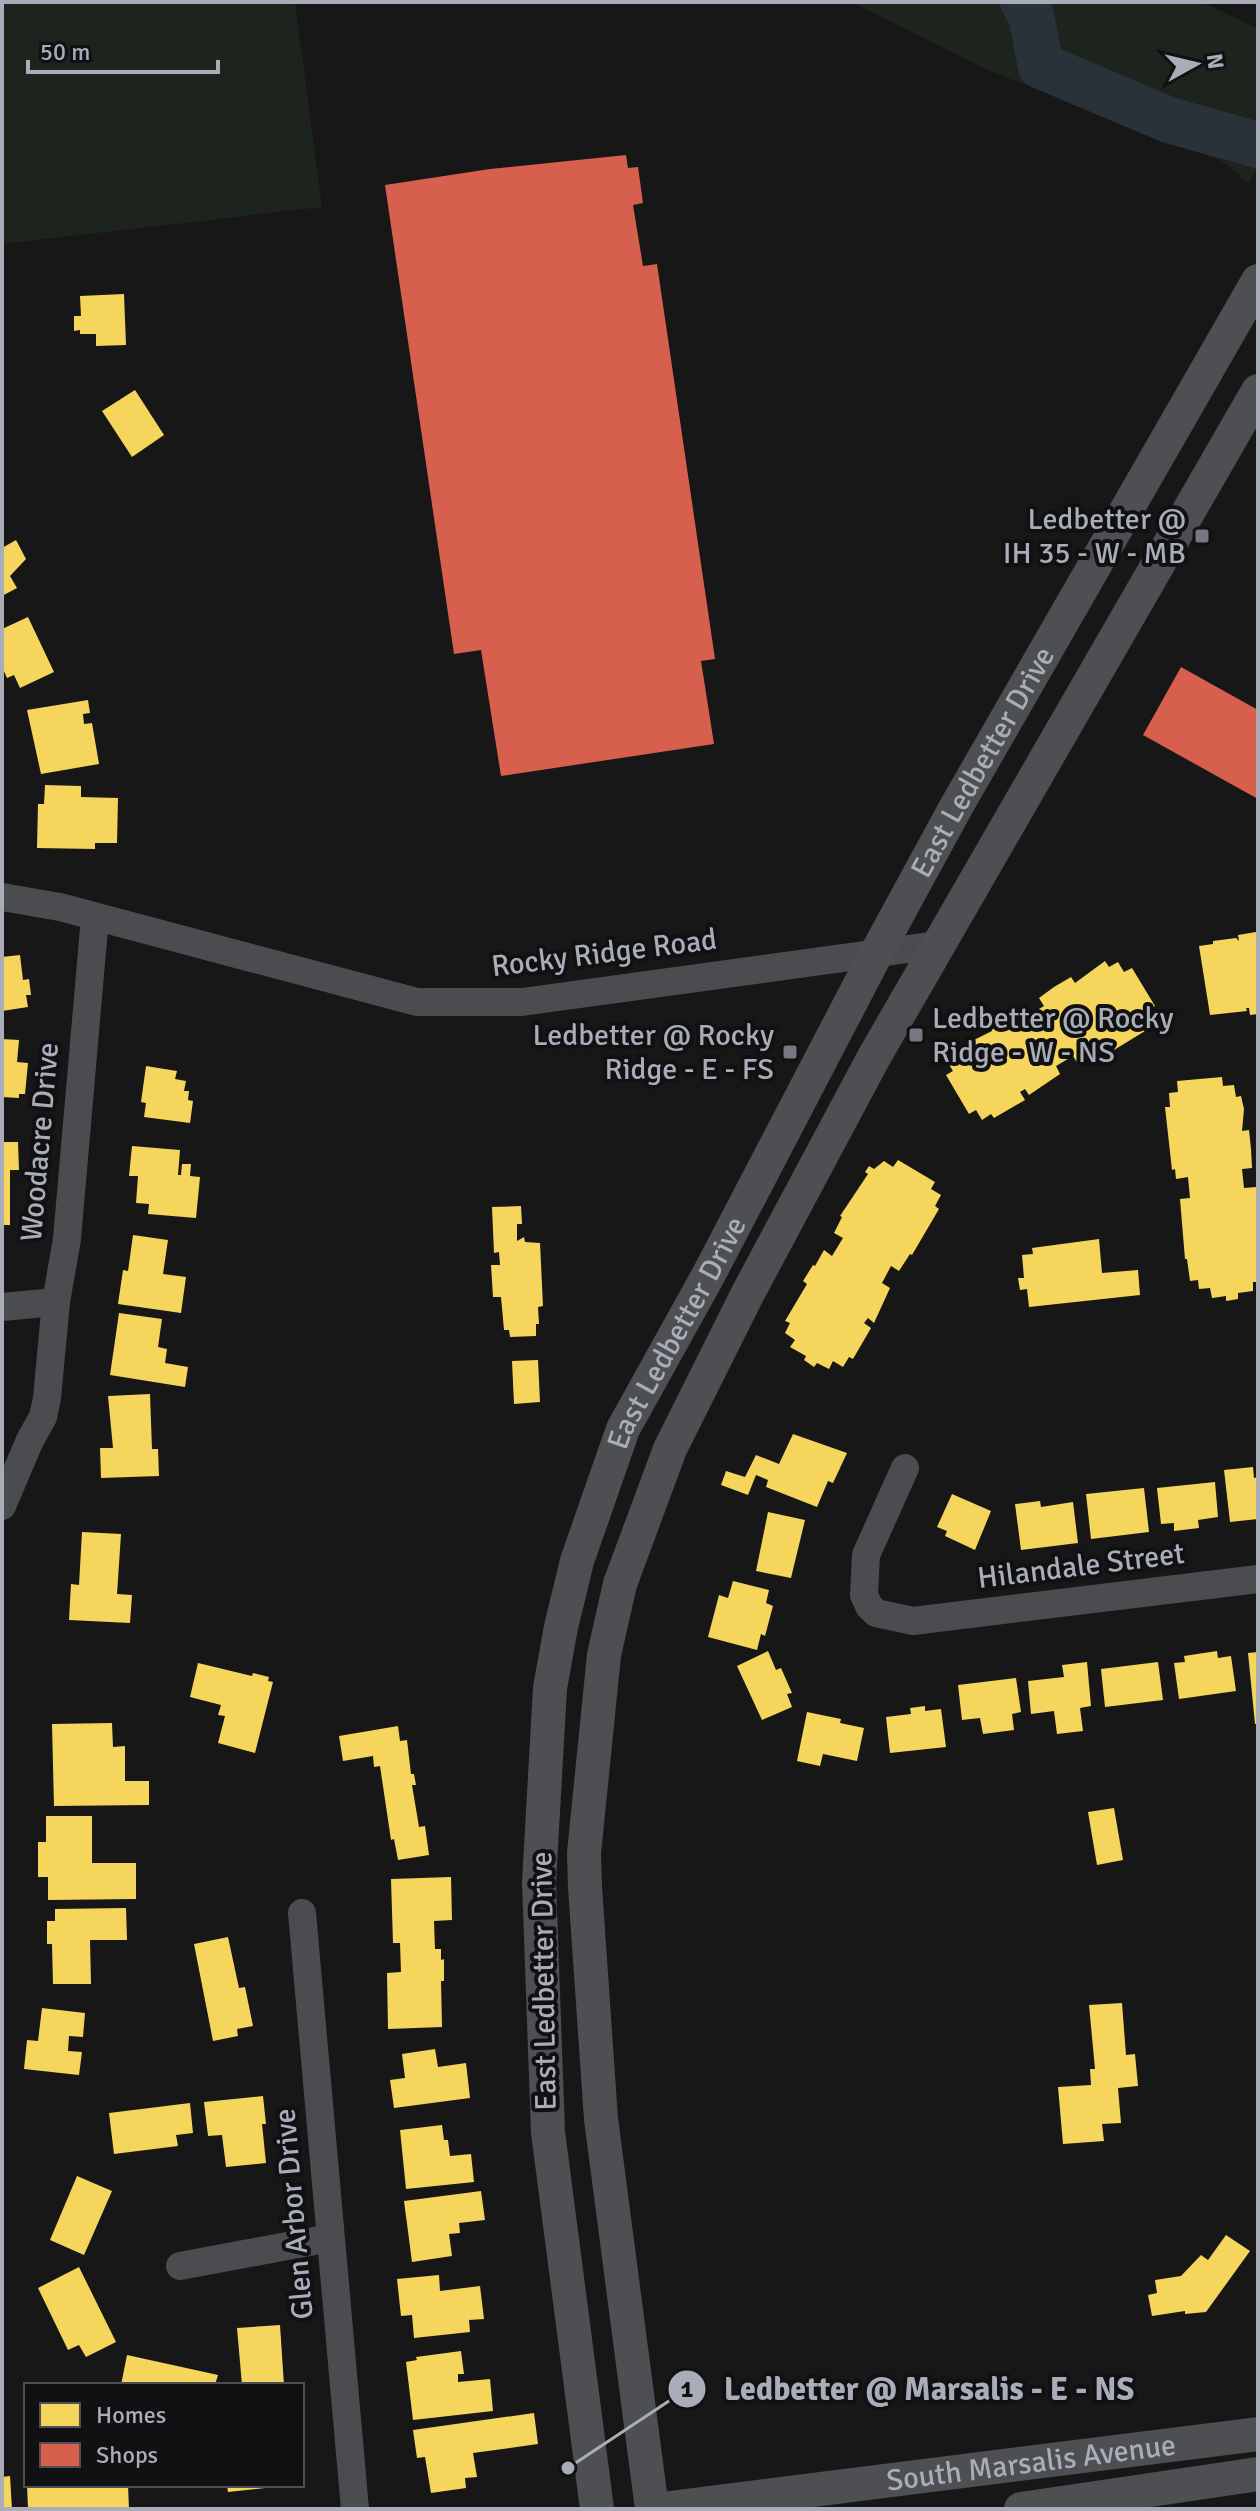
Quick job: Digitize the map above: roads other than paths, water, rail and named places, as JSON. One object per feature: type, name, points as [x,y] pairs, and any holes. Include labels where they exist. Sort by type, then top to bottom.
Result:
[{"type":"main road","name":"East Ledbetter Drive","points":[[597,2509],[548,2132],[541,1945],[540,1844],[550,1688],[577,1561],[623,1429],[709,1274],[877,952],[1088,577],[1253,301]]},
{"type":"main road","name":"East Ledbetter Drive","points":[[652,2509],[601,2119],[584,1853],[604,1655],[620,1584],[670,1449],[828,1143],[937,945],[1258,391]]},
{"type":"main road","points":[[1088,577],[1136,602]]},
{"type":"main road","points":[[623,1429],[670,1449]]},
{"type":"main road","points":[[541,1945],[588,1951]]},
{"type":"main road","name":"South Marsalis Avenue","points":[[662,2509],[1258,2434]]},
{"type":"main road","points":[[1016,2464],[1021,2509]]},
{"type":"main road","name":"South Marsalis Avenue","points":[[1021,2509],[1258,2474]]},
{"type":"street","name":"Rocky Ridge Road","points":[[2,897],[60,907],[417,1002],[522,1002],[937,945]]},
{"type":"street","name":"Woodacre Drive","points":[[2,1506],[43,1417],[47,1398],[56,1302],[67,1239],[95,917]]},
{"type":"street","points":[[2,1307],[56,1302]]},
{"type":"street","name":"Hilandale Street","points":[[905,1468],[866,1555],[864,1595],[876,1613],[913,1621],[1258,1579]]},
{"type":"street","name":"Glen Arbor Drive","points":[[302,1913],[355,2509]]},
{"type":"street","points":[[180,2266],[330,2238]]},
{"type":"waterway","points":[[1023,2],[1031,15],[1041,66],[1169,120],[1258,145]]},
{"type":"place","name":"Ledbetter @ IH 35 - W - MB","points":[[1202,536]]},
{"type":"place","name":"Ledbetter @ Rocky Ridge - W - NS","points":[[916,1035]]},
{"type":"place","name":"Ledbetter @ Rocky Ridge - E - FS","points":[[790,1052]]},
{"type":"place","name":"Ledbetter @ Marsalis - E - NS","points":[[568,2468]]}]
